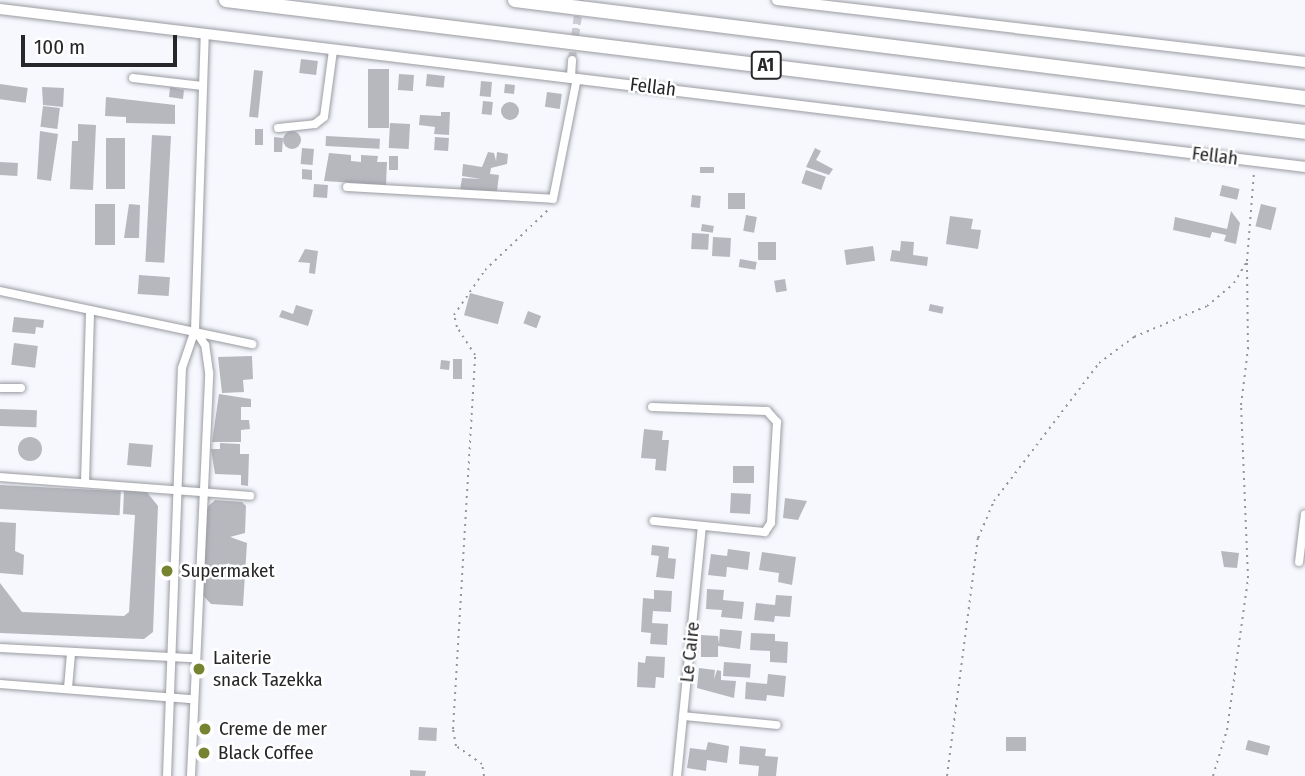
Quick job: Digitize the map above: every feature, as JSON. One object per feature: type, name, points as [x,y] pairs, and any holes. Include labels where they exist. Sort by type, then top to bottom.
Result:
[{"type":"highway","name":"A1","points":[[226,0],[1305,132]]},
{"type":"highway","name":"A1","points":[[516,0],[1305,98]]},
{"type":"street","points":[[777,0],[1305,62]]},
{"type":"street","name":"Fellah","points":[[0,9],[1305,167]]},
{"type":"street","points":[[167,776],[183,360],[195,330],[205,35]]},
{"type":"street","points":[[278,128],[315,124],[324,117],[333,50]]},
{"type":"street","points":[[347,187],[553,199],[574,77],[572,60]]},
{"type":"street","points":[[133,78],[203,86]]},
{"type":"street","points":[[0,291],[252,344]]},
{"type":"street","points":[[85,482],[90,310]]},
{"type":"street","points":[[191,776],[192,699],[209,363],[195,330]]},
{"type":"street","points":[[0,388],[21,388]]},
{"type":"street","points":[[652,407],[767,411],[777,422],[768,528],[756,534],[653,522]]},
{"type":"street","points":[[0,477],[250,496]]},
{"type":"street","points":[[1300,562],[1305,514]]},
{"type":"street","name":"Le Caire","points":[[677,776],[702,527]]},
{"type":"street","points":[[0,648],[194,658]]},
{"type":"street","points":[[68,688],[71,652]]},
{"type":"street","points":[[0,684],[192,699]]},
{"type":"street","points":[[683,716],[777,725]]},
{"type":"path","points":[[1213,776],[1227,730],[1248,578],[1241,405],[1248,349],[1247,261],[1255,161]]},
{"type":"path","points":[[484,776],[483,765],[456,746],[453,729],[475,355],[457,327],[454,314],[473,283],[546,213],[553,199]]},
{"type":"path","points":[[947,776],[978,538],[994,501],[1099,363],[1134,337],[1207,306],[1234,283],[1247,261]]},
{"type":"building","points":[[301,59],[318,61],[316,75],[299,73]]},
{"type":"building","points":[[368,69],[389,69],[389,128],[368,128]]},
{"type":"building","points":[[254,70],[263,71],[258,118],[249,117]]},
{"type":"building","points":[[399,74],[414,75],[413,91],[398,90]]},
{"type":"building","points":[[427,74],[445,76],[444,88],[426,86]]},
{"type":"building","points":[[481,81],[492,82],[491,97],[480,96]]},
{"type":"building","points":[[0,84],[28,88],[26,103],[0,99]]},
{"type":"building","points":[[505,84],[515,85],[514,94],[504,93]]},
{"type":"building","points":[[42,87],[64,88],[63,107],[43,105]]},
{"type":"building","points":[[170,87],[184,90],[183,99],[169,97]]},
{"type":"building","points":[[547,92],[562,94],[560,109],[545,107]]},
{"type":"building","points":[[106,97],[175,105],[175,124],[126,123],[126,117],[105,116]]},
{"type":"building","points":[[483,101],[493,102],[492,115],[482,114]]},
{"type":"building","points":[[510,102],[516,105],[519,111],[516,117],[510,120],[504,117],[501,111],[504,105]]},
{"type":"building","points":[[43,106],[60,108],[57,129],[40,127]]},
{"type":"building","points":[[441,112],[450,112],[449,135],[434,134],[435,127],[419,125],[420,115],[441,116]]},
{"type":"building","points":[[390,123],[410,124],[409,149],[389,148]]},
{"type":"building","points":[[78,124],[96,125],[93,190],[70,189],[72,141],[78,141]]},
{"type":"building","points":[[255,129],[263,129],[263,145],[255,145]]},
{"type":"building","points":[[40,131],[58,134],[51,181],[37,179]]},
{"type":"building","points":[[292,131],[298,134],[301,140],[298,146],[292,149],[286,146],[283,140],[286,134]]},
{"type":"building","points":[[152,135],[171,136],[164,263],[145,262]]},
{"type":"building","points":[[326,136],[380,139],[379,149],[325,146]]},
{"type":"building","points":[[274,137],[283,138],[282,152],[274,152]]},
{"type":"building","points":[[435,137],[449,138],[448,151],[434,150]]},
{"type":"building","points":[[106,138],[125,138],[125,189],[106,189]]},
{"type":"building","points":[[302,148],[314,149],[313,165],[301,164]]},
{"type":"building","points":[[815,148],[821,151],[816,160],[833,169],[829,175],[806,167]]},
{"type":"building","points":[[488,152],[494,153],[496,161],[497,152],[508,154],[507,164],[491,168],[490,174],[499,175],[497,191],[460,190],[462,178],[481,179],[462,176],[463,164],[482,167]]},
{"type":"building","points":[[329,153],[351,155],[351,161],[361,162],[361,155],[378,156],[377,162],[387,162],[386,185],[324,181]]},
{"type":"building","points":[[389,156],[398,156],[398,170],[389,170]]},
{"type":"building","points":[[0,162],[18,163],[17,176],[0,175]]},
{"type":"building","points":[[700,167],[714,167],[714,173],[700,173]]},
{"type":"building","points":[[302,169],[312,170],[312,180],[302,179]]},
{"type":"building","points":[[806,170],[826,177],[821,190],[801,183]]},
{"type":"building","points":[[314,184],[328,185],[327,198],[313,197]]},
{"type":"building","points":[[1222,185],[1240,189],[1237,200],[1220,196]]},
{"type":"building","points":[[728,193],[745,193],[745,209],[728,209]]},
{"type":"building","points":[[692,195],[701,196],[700,208],[691,207]]},
{"type":"building","points":[[95,204],[115,204],[115,245],[95,245]]},
{"type":"building","points":[[129,204],[140,205],[139,238],[124,238]]},
{"type":"building","points":[[1261,204],[1277,208],[1271,230],[1255,226]]},
{"type":"building","points":[[1231,211],[1240,223],[1236,244],[1224,241],[1226,235],[1212,232],[1210,238],[1173,230],[1175,217],[1227,229]]},
{"type":"building","points":[[746,215],[757,217],[754,233],[743,231]]},
{"type":"building","points":[[950,216],[973,219],[971,229],[981,230],[978,249],[946,244]]},
{"type":"building","points":[[702,224],[714,226],[713,233],[701,231]]},
{"type":"building","points":[[692,233],[709,234],[708,250],[691,249]]},
{"type":"building","points":[[713,237],[731,238],[730,257],[712,256]]},
{"type":"building","points":[[901,241],[914,242],[913,255],[928,257],[927,266],[890,261],[892,250],[900,251]]},
{"type":"building","points":[[758,242],[776,242],[776,260],[758,260]]},
{"type":"building","points":[[873,246],[875,261],[846,265],[844,250]]},
{"type":"building","points":[[305,249],[318,251],[315,274],[309,273],[310,263],[298,262]]},
{"type":"building","points":[[740,259],[757,262],[755,270],[739,267]]},
{"type":"building","points":[[139,275],[170,277],[169,296],[138,294]]},
{"type":"building","points":[[785,279],[787,291],[776,293],[774,281]]},
{"type":"building","points":[[470,293],[504,302],[498,324],[464,315]]},
{"type":"building","points":[[930,304],[944,307],[942,314],[929,311]]},
{"type":"building","points":[[296,305],[313,310],[308,326],[279,317],[282,310],[293,314]]},
{"type":"building","points":[[528,311],[541,316],[536,328],[523,323]]},
{"type":"building","points":[[14,317],[44,320],[43,328],[36,327],[35,334],[12,332]]},
{"type":"building","points":[[14,343],[38,346],[35,368],[11,365]]},
{"type":"building","points":[[252,356],[253,379],[243,380],[244,392],[222,393],[218,357]]},
{"type":"building","points":[[453,359],[462,359],[462,379],[453,379]]},
{"type":"building","points":[[441,360],[450,361],[449,370],[440,369]]},
{"type":"building","points":[[219,394],[251,399],[251,407],[241,407],[241,420],[249,420],[250,429],[241,430],[241,442],[212,442]]},
{"type":"building","points":[[0,409],[37,410],[36,427],[0,426]]},
{"type":"building","points":[[644,429],[663,431],[662,440],[669,440],[666,471],[655,470],[656,459],[641,458]]},
{"type":"building","points":[[30,437],[38,441],[42,449],[38,457],[30,461],[22,457],[18,449],[22,441]]},
{"type":"building","points":[[129,443],[153,445],[151,467],[127,465]]},
{"type":"building","points":[[220,443],[240,444],[240,454],[249,454],[248,486],[241,485],[241,475],[215,474],[211,449],[220,449]]},
{"type":"building","points":[[733,466],[754,466],[754,483],[733,483]]},
{"type":"building","points":[[0,485],[121,491],[120,515],[0,509]]},
{"type":"building","points":[[124,490],[146,491],[158,506],[153,632],[144,639],[0,633],[0,583],[22,612],[124,616],[129,612],[135,515],[123,514]]},
{"type":"building","points":[[731,493],[751,494],[750,514],[730,513]]},
{"type":"building","points":[[785,498],[807,501],[798,520],[783,518]]},
{"type":"building","points":[[215,500],[242,502],[246,506],[245,533],[230,537],[247,543],[243,606],[211,604],[198,590],[204,510]]},
{"type":"building","points":[[0,522],[16,523],[15,551],[24,555],[23,575],[0,573]]},
{"type":"building","points":[[652,545],[669,547],[668,558],[676,559],[674,579],[656,577],[659,556],[651,555]]},
{"type":"building","points":[[728,549],[750,552],[748,570],[727,567],[726,577],[708,575],[711,554],[727,556]]},
{"type":"building","points":[[1221,551],[1239,553],[1237,568],[1224,567]]},
{"type":"building","points":[[762,552],[796,557],[792,585],[778,582],[779,573],[759,570]]},
{"type":"building","points":[[707,589],[724,590],[723,600],[744,602],[742,619],[721,617],[722,610],[706,609]]},
{"type":"building","points":[[654,590],[672,591],[671,612],[653,611],[652,623],[668,624],[667,645],[650,644],[651,633],[641,632],[643,598],[654,599]]},
{"type":"building","points":[[776,595],[792,596],[790,617],[775,616],[774,622],[754,620],[756,603],[775,605]]},
{"type":"building","points":[[720,629],[742,631],[740,649],[718,646],[718,657],[701,657],[701,635],[718,636],[719,644]]},
{"type":"building","points":[[751,633],[775,634],[775,641],[788,642],[787,663],[770,662],[770,651],[750,650]]},
{"type":"building","points":[[646,656],[665,657],[664,678],[656,677],[655,688],[637,687],[638,662],[645,663]]},
{"type":"building","points":[[724,662],[751,664],[750,678],[723,676]]},
{"type":"building","points":[[699,668],[715,670],[714,679],[717,670],[721,671],[721,680],[736,681],[734,698],[697,688]]},
{"type":"building","points":[[768,674],[786,676],[784,697],[767,695],[766,701],[745,699],[746,682],[767,684]]},
{"type":"building","points":[[419,727],[437,728],[436,741],[418,740]]},
{"type":"building","points":[[1006,737],[1026,737],[1026,751],[1006,751]]},
{"type":"building","points":[[1248,740],[1270,746],[1268,756],[1245,750]]},
{"type":"building","points":[[708,742],[729,746],[727,763],[707,760],[706,771],[687,768],[690,748],[706,750]]},
{"type":"building","points":[[740,746],[766,749],[765,756],[778,757],[776,776],[758,776],[759,766],[739,764]]},
{"type":"building","points":[[410,770],[426,771],[425,776],[410,776]]},
{"type":"tunnel","points":[[572,60],[580,0]]},
{"type":"place","name":"Supermaket","points":[[167,571]]},
{"type":"place","name":"Laiterie snack Tazekka","points":[[199,669]]},
{"type":"place","name":"Creme de mer","points":[[205,729]]},
{"type":"place","name":"Black Coffee","points":[[204,753]]}]
